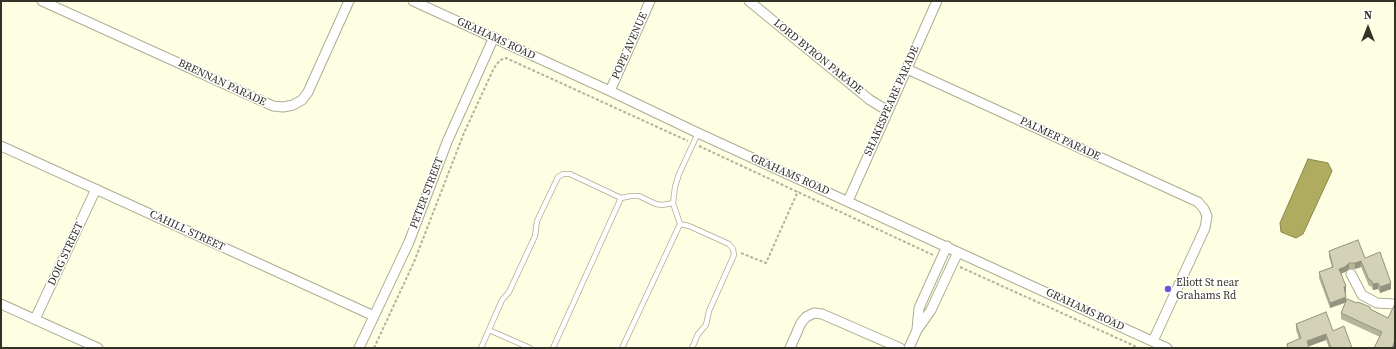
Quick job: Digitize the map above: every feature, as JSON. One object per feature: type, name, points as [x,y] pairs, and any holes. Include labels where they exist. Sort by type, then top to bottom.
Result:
[{"type":"street","name":"BRENNAN PARADE","points":[[42,1],[273,106],[282,107],[293,105],[302,100],[308,92],[349,1]]},
{"type":"street","name":"GRAHAMS ROAD","points":[[413,1],[610,91],[698,134],[947,246],[1167,348]]},
{"type":"street","name":"POPE AVENUE","points":[[610,91],[650,1]]},
{"type":"street","name":"LORD BYRON PARADE","points":[[749,1],[870,100],[888,111]]},
{"type":"street","name":"SHAKESPEARE PARADE","points":[[848,201],[937,1]]},
{"type":"street","name":"PETER STREET","points":[[360,348],[409,242],[447,142],[494,37]]},
{"type":"street","name":"PALMER PARADE","points":[[907,69],[1198,202],[1204,209],[1207,216],[1205,228],[1153,341]]},
{"type":"street","name":"CAHILL STREET","points":[[1,146],[374,316]]},
{"type":"street","name":"DOIG STREET","points":[[35,319],[96,190]]},
{"type":"street","points":[[917,330],[919,308],[947,246]]},
{"type":"street","points":[[908,348],[917,330],[931,310],[958,252]]},
{"type":"street","points":[[1351,274],[1362,295],[1377,303],[1395,304]]},
{"type":"street","points":[[1,304],[98,348]]},
{"type":"street","points":[[790,348],[801,323],[806,317],[814,313],[822,314],[900,348]]},
{"type":"lane","points":[[622,348],[680,224],[672,203],[675,187],[679,174],[698,134]]},
{"type":"lane","points":[[481,348],[502,300],[509,292],[535,236],[537,221],[558,177],[563,174],[570,174],[621,198],[639,196],[656,204],[662,205],[672,203]]},
{"type":"lane","points":[[553,348],[621,198]]},
{"type":"lane","points":[[680,224],[689,226],[729,244],[733,249],[734,255],[709,311],[706,325],[698,334],[692,348]]},
{"type":"lane","points":[[489,330],[530,348]]},
{"type":"path","points":[[374,348],[414,262],[464,133],[494,68],[500,60],[506,58],[798,191],[934,255]]},
{"type":"path","points":[[733,249],[766,263],[803,181]]},
{"type":"path","points":[[960,267],[1139,348]]},
{"type":"shaded area","points":[[1308,159],[1328,163],[1332,171],[1303,234],[1296,238],[1281,232],[1280,223]]},
{"type":"building","points":[[1358,240],[1365,258],[1380,252],[1391,283],[1380,287],[1378,283],[1373,284],[1371,280],[1369,280],[1361,261],[1349,263],[1345,267],[1339,269],[1346,286],[1344,287],[1346,297],[1330,303],[1319,272],[1333,267],[1329,251]]},
{"type":"building","points":[[1347,299],[1370,307],[1370,309],[1388,318],[1395,304],[1395,340],[1392,348],[1374,348],[1382,332],[1341,313]]},
{"type":"building","points":[[1326,312],[1333,331],[1344,326],[1352,348],[1331,348],[1326,334],[1307,341],[1309,348],[1288,348],[1287,344],[1301,338],[1296,324]]},
{"type":"place","name":"Eliott St near Grahams Rd","points":[[1168,289]]}]
